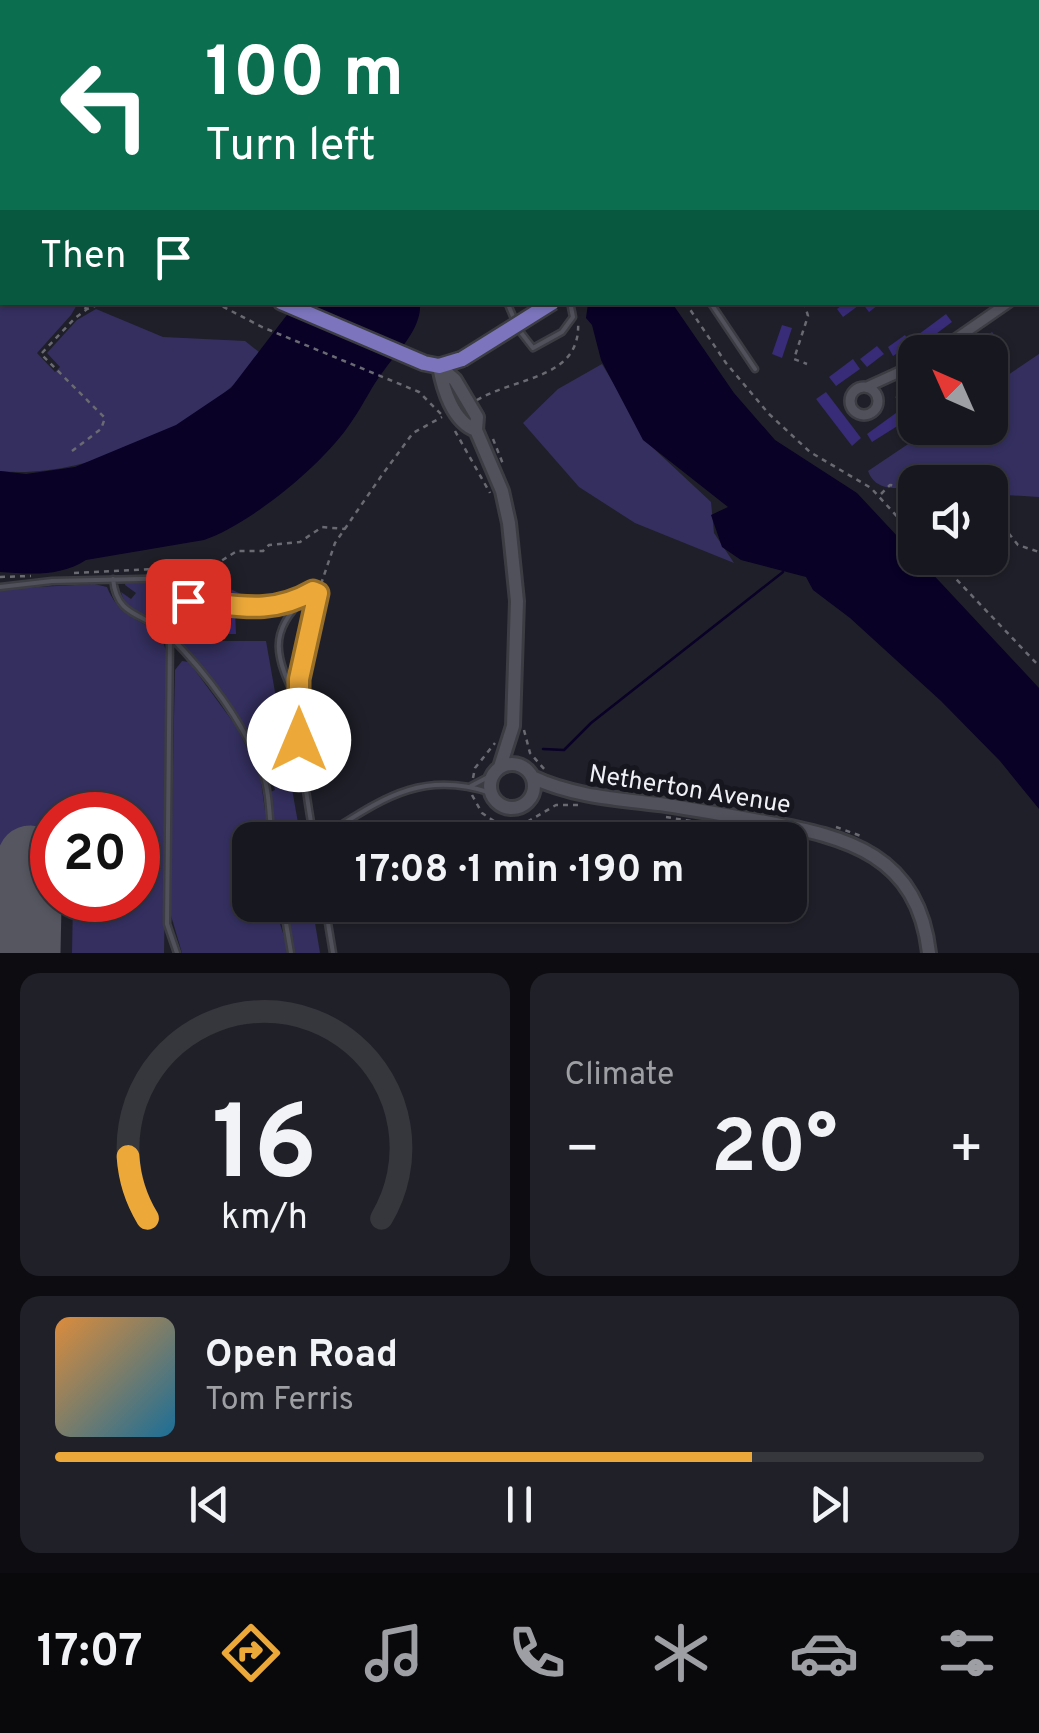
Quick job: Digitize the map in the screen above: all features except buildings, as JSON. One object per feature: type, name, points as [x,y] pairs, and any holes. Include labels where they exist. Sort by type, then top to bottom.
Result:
[{"type":"main road","points":[[288,305],[439,366],[462,358],[548,305]]},
{"type":"street","points":[[962,335],[1005,305]]},
{"type":"street","points":[[439,366],[443,386],[464,426],[482,429],[502,491],[511,542],[517,601],[512,738],[520,766],[532,777],[532,795],[523,805],[510,808],[498,804],[490,793],[512,738]]},
{"type":"street","points":[[869,386],[898,373]]},
{"type":"street","points":[[496,771],[520,766]]},
{"type":"street","name":"Netherton Avenue","points":[[532,777],[558,790],[816,831],[849,841],[890,869],[911,892],[927,934],[929,953]]},
{"type":"street","name":"Netherton Avenue","points":[[532,795],[558,790]]},
{"type":"lane","points":[[508,305],[521,334],[533,348],[570,324],[571,305]]},
{"type":"lane","points":[[712,305],[755,369]]},
{"type":"lane","points":[[0,586],[185,578],[188,601],[176,617],[170,636],[167,924],[178,953]]},
{"type":"lane","points":[[113,579],[114,594],[126,610],[161,627],[170,636],[211,686],[248,742],[262,772],[269,822]]},
{"type":"lane","points":[[188,601],[273,607],[288,605],[316,592]]},
{"type":"lane","points":[[312,822],[301,758],[298,704],[302,654],[316,592]]},
{"type":"lane","points":[[298,704],[278,660],[281,630],[292,610],[316,592]]},
{"type":"lane","points":[[471,786],[496,771]]},
{"type":"lane","points":[[344,822],[405,789],[471,786],[490,793]]},
{"type":"lane","points":[[286,922],[292,953]]},
{"type":"lane","points":[[328,922],[333,953]]},
{"type":"path","points":[[81,305],[87,309]]},
{"type":"path","points":[[72,451],[101,429],[104,418],[41,354],[75,318],[97,305]]},
{"type":"path","points":[[220,305],[262,327],[419,392],[451,425],[491,495]]},
{"type":"path","points":[[686,305],[726,363],[769,414],[810,452],[861,480],[898,517]]},
{"type":"path","points":[[688,308],[692,305]]},
{"type":"path","points":[[805,305],[808,316],[794,359],[807,364]]},
{"type":"path","points":[[472,404],[571,358],[580,338],[578,315]]},
{"type":"path","points":[[316,592],[335,542],[413,433],[444,416]]},
{"type":"path","points":[[482,429],[505,469]]},
{"type":"path","points":[[880,496],[890,485],[898,486]]},
{"type":"path","points":[[71,573],[213,566],[237,550],[263,551],[269,545],[300,542],[322,526],[345,529]]},
{"type":"path","points":[[1008,532],[1018,545],[1039,552]]},
{"type":"path","points":[[0,577],[40,575]]},
{"type":"path","points":[[952,575],[1039,666]]},
{"type":"path","points":[[523,726],[530,752],[549,773]]},
{"type":"path","points":[[496,742],[475,768],[471,786],[476,806],[490,820],[500,824],[528,822],[556,804],[585,805]]},
{"type":"path","points":[[659,816],[694,822]]},
{"type":"path","points":[[828,824],[868,840]]},
{"type":"shaded area","points":[[0,305],[77,305],[37,353],[55,372],[60,367],[47,353],[77,320],[96,309],[163,337],[245,341],[259,352],[230,388],[181,423],[152,438],[122,451],[60,468],[0,471]]},
{"type":"shaded area","points":[[294,305],[420,305],[408,338],[340,438],[286,490],[243,520],[204,540],[86,560],[55,572],[0,572],[0,471],[26,474],[75,467],[176,425],[231,388]]},
{"type":"shaded area","points":[[588,305],[673,305],[734,393],[775,440],[857,493],[898,537],[898,575],[934,575],[1039,688],[1039,809],[1000,761],[941,701],[850,618],[813,590],[806,577],[741,560],[722,547],[711,515],[728,507],[643,440],[601,360],[592,325],[586,318]]},
{"type":"shaded area","points":[[1039,354],[1039,497],[1008,495],[1008,465],[898,465],[898,488],[887,487],[871,478],[868,471],[907,445],[1008,445],[1008,375]]},
{"type":"shaded area","points":[[602,364],[651,446],[711,502],[714,533],[734,563],[635,523],[579,487],[523,423],[558,389]]},
{"type":"shaded area","points":[[126,578],[173,583],[181,595],[170,615],[140,613],[128,605],[121,592],[131,599],[136,593],[125,585]]},
{"type":"shaded area","points":[[218,583],[241,594],[275,596],[265,602],[204,599],[197,595],[208,584]]},
{"type":"shaded area","points":[[94,584],[107,587],[122,609],[159,632],[169,658],[164,953],[72,953],[73,922],[160,922],[160,792],[30,792],[30,847],[0,846],[0,589]]},
{"type":"shaded area","points":[[193,607],[199,614],[195,640],[199,640],[200,631],[219,641],[266,641],[298,822],[272,822],[270,792],[275,790],[269,766],[264,766],[230,706],[180,642],[178,627]]},
{"type":"shaded area","points":[[182,661],[189,662],[236,726],[260,774],[267,822],[232,822],[232,922],[280,922],[289,953],[182,953],[170,912],[175,670]]},
{"type":"shaded area","points":[[289,922],[315,922],[320,953],[295,953]]},
{"type":"waterway","points":[[543,749],[564,750],[591,723],[783,572]]},
{"type":"runway","points":[[28,953],[30,858]]},
{"type":"route","points":[[188,601],[273,607],[288,605],[313,591],[318,593],[302,654],[299,740]]}]
